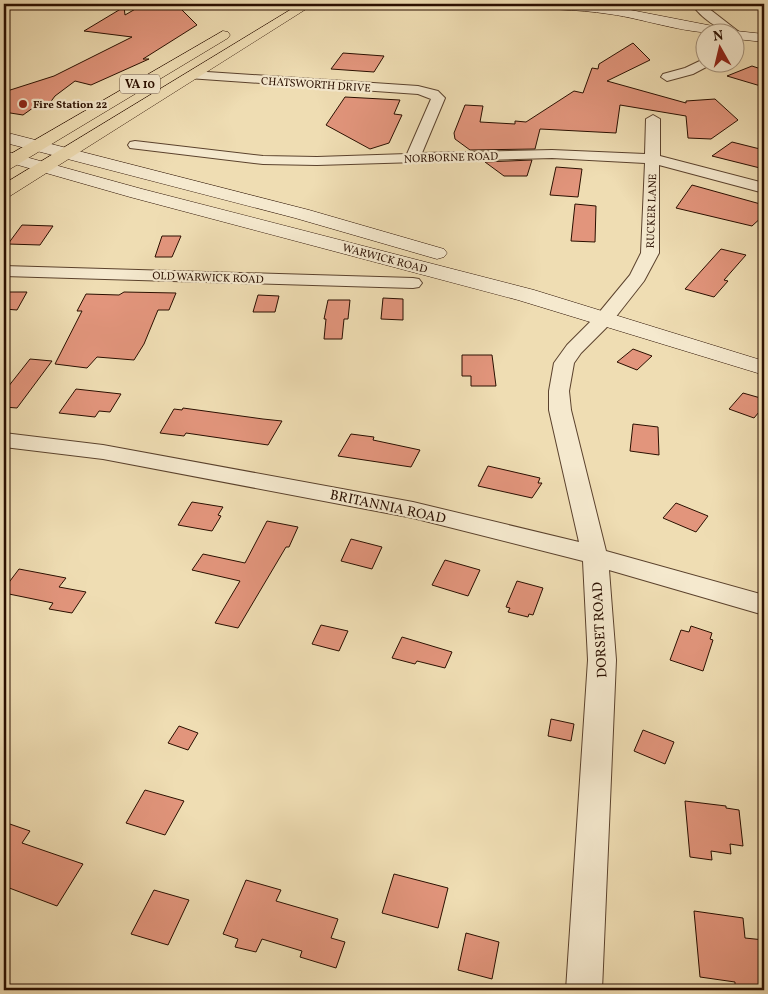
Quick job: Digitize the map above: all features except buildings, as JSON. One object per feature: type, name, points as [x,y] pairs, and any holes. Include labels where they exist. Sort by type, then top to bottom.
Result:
[{"type":"main road","name":"VA 10","points":[[4,192],[308,4]]},
{"type":"main road","points":[[510,4],[576,6],[610,10],[696,27]]},
{"type":"main road","name":"VA 10","points":[[7,160],[36,146],[234,29]]},
{"type":"main road","points":[[746,36],[761,39]]},
{"type":"main road","name":"WARWICK ROAD","points":[[4,137],[302,214],[609,311],[764,368]]},
{"type":"main road","name":"WARWICK ROAD","points":[[7,160],[43,167],[526,295],[609,311],[764,349]]},
{"type":"street","points":[[697,4],[718,22]]},
{"type":"street","points":[[746,43],[761,39]]},
{"type":"street","points":[[667,77],[689,72],[696,68]]},
{"type":"street","name":"CHATSWORTH DRIVE","points":[[192,76],[418,90],[433,94],[438,98],[412,159]]},
{"type":"street","name":"RUCKER LANE","points":[[609,311],[638,277],[650,253],[654,159],[653,119]]},
{"type":"street","name":"NORBORNE ROAD","points":[[135,144],[263,160],[317,161],[552,154],[654,159],[764,188]]},
{"type":"street","name":"OLD WARWICK ROAD","points":[[4,272],[413,283]]},
{"type":"street","name":"DORSET ROAD","points":[[584,990],[602,660],[595,556],[560,410],[559,391],[564,363],[574,349],[609,311]]},
{"type":"street","name":"BRITANNIA ROAD","points":[[4,440],[103,452],[412,510],[573,549],[764,605]]},
{"type":"place","name":"Fire Station 22","points":[[23,104]]}]
